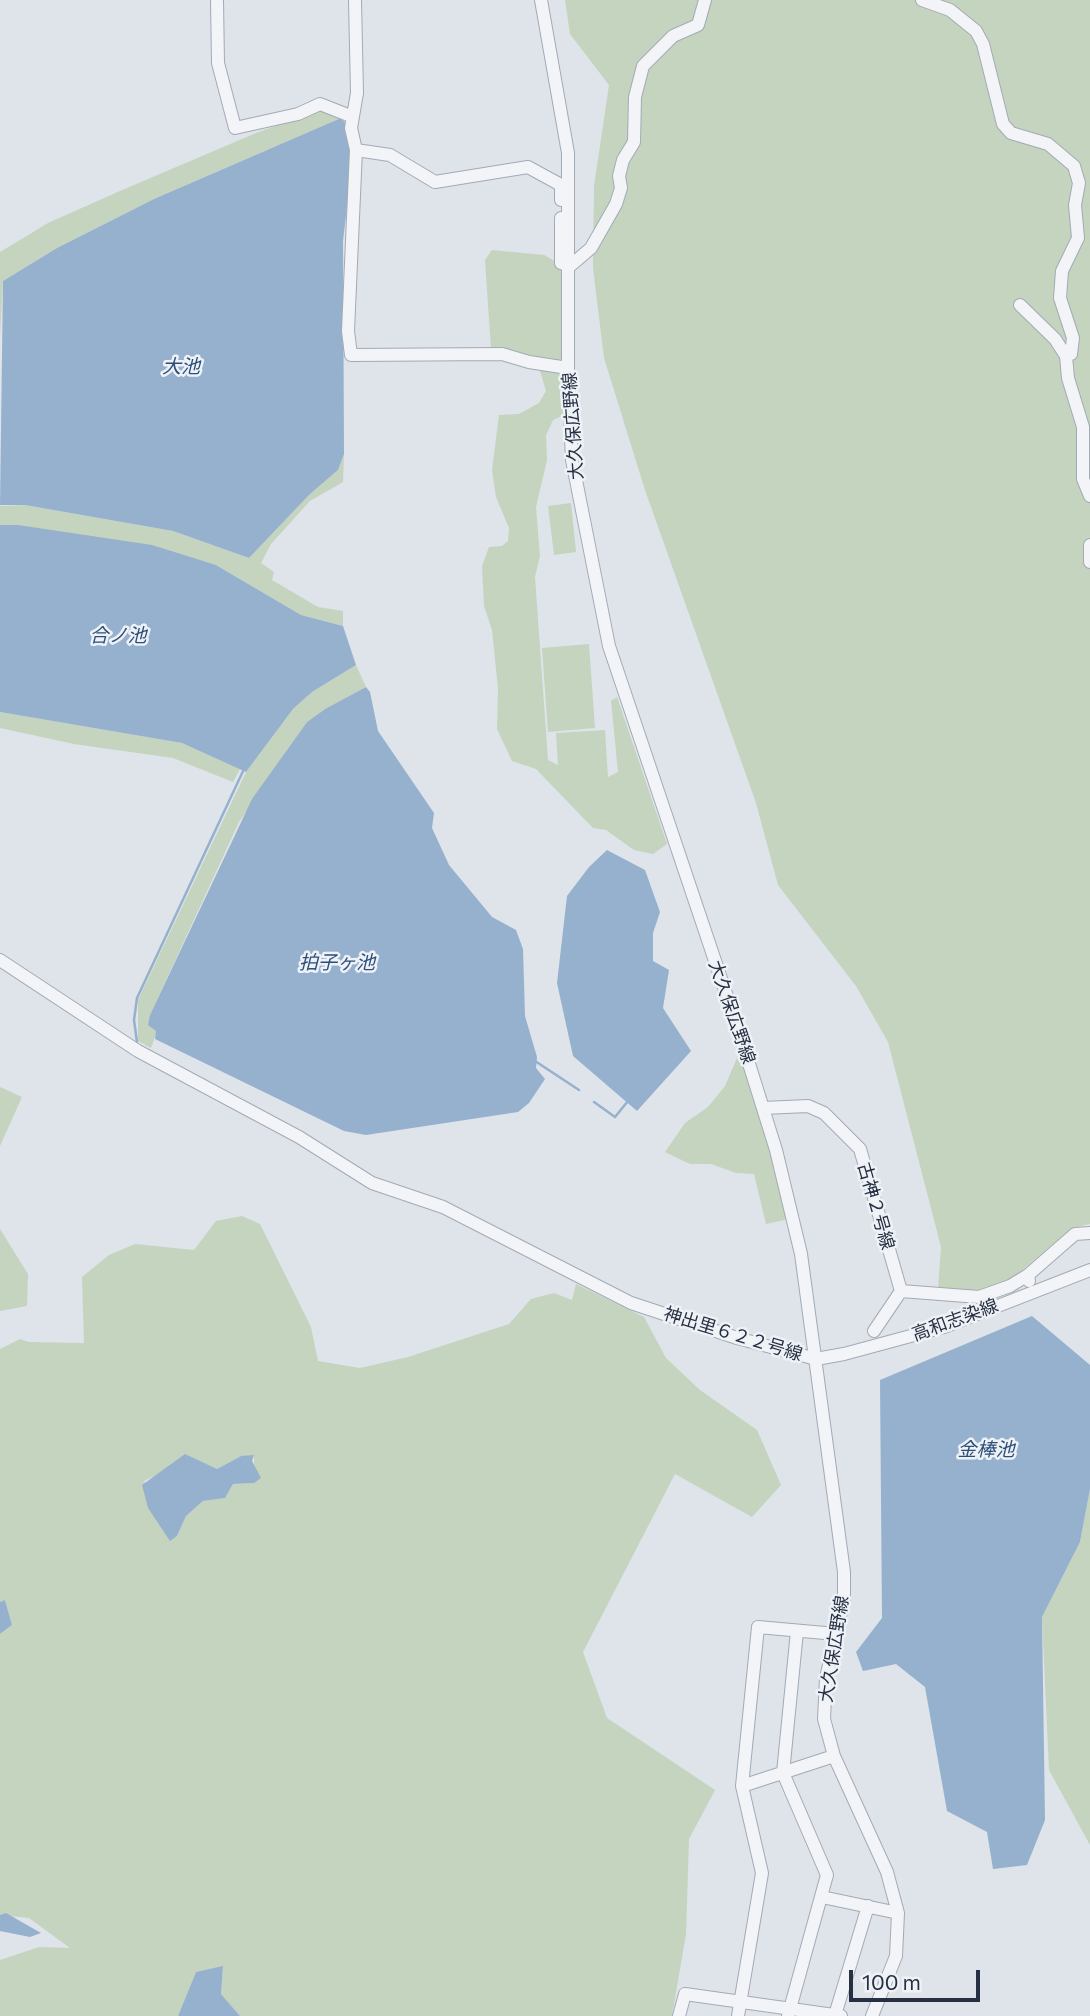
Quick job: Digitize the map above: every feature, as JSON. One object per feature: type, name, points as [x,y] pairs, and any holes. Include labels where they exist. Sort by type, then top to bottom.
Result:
[{"type":"street","points":[[217,0],[218,64],[235,128],[288,117],[320,104],[353,117]]},
{"type":"street","points":[[355,0],[357,93],[351,128],[356,150],[349,302],[351,355],[502,354],[529,362],[568,368]]},
{"type":"street","name":"大久保広野線","points":[[541,0],[568,153],[568,368],[572,460],[609,646],[763,1108],[802,1254],[845,1572],[844,1599],[826,1678],[824,1719],[834,1756],[887,1872],[898,1913],[896,1956],[872,2016]]},
{"type":"street","points":[[356,150],[390,155],[435,182],[528,167],[561,185],[561,263],[570,266],[596,242],[617,204],[621,168],[634,142],[635,97],[643,66],[673,36],[698,24],[705,0]]},
{"type":"street","points":[[922,0],[950,10],[976,31],[983,44],[1003,124],[1011,133],[1048,144],[1074,166],[1080,183],[1075,205],[1078,238],[1062,271],[1060,298],[1073,338],[1071,354],[1066,356]]},
{"type":"street","points":[[1020,305],[1055,339],[1066,356],[1068,378],[1083,427],[1083,479],[1090,496]]},
{"type":"street","points":[[1090,545],[1090,562]]},
{"type":"street","name":"神出里６２２号線","points":[[0,960],[138,1051],[299,1137],[372,1183],[443,1207],[631,1303],[737,1338],[816,1359]]},
{"type":"street","name":"古神２号線","points":[[763,1108],[808,1106],[824,1113],[860,1149],[901,1291]]},
{"type":"street","points":[[874,1331],[901,1291],[979,1297],[1010,1286],[1028,1275],[1074,1234],[1090,1233]]},
{"type":"street","name":"高和志染線","points":[[816,1359],[944,1327],[1090,1270]]},
{"type":"street","points":[[1028,1275],[1031,1292]]},
{"type":"street","points":[[738,2016],[762,1873],[742,1786],[758,1627],[836,1634]]},
{"type":"street","points":[[789,2012],[827,1875],[783,1773],[797,1631]]},
{"type":"street","points":[[742,1786],[834,1756]]},
{"type":"street","points":[[822,1897],[898,1913]]},
{"type":"street","points":[[835,2015],[868,1906]]},
{"type":"street","points":[[679,2016],[685,1994],[789,2012],[841,2016]]},
{"type":"green space","points":[[565,0],[1090,0],[1090,1224],[1072,1228],[1008,1282],[982,1290],[938,1289],[941,1247],[888,1042],[856,986],[778,885],[756,803],[645,490],[604,358],[593,268],[594,186],[609,85],[570,34]]},
{"type":"green space","points":[[320,110],[341,118],[154,199],[57,248],[3,281],[0,336],[0,252],[48,223],[120,191],[256,133]]},
{"type":"green space","points":[[492,250],[544,255],[564,266],[563,362],[491,349],[485,260]]},
{"type":"green space","points":[[539,367],[564,372],[564,415],[553,420],[546,435],[547,460],[536,507],[540,556],[535,577],[548,760],[558,765],[556,733],[605,730],[608,777],[618,772],[611,701],[617,697],[667,844],[653,854],[634,850],[606,830],[593,828],[536,769],[512,761],[497,729],[498,688],[492,630],[484,606],[482,566],[489,547],[502,546],[508,541],[509,528],[496,497],[492,470],[499,415],[519,414],[539,403],[546,391]]},
{"type":"green space","points":[[344,454],[343,482],[310,501],[271,544],[261,563],[274,572],[272,580],[318,607],[343,611],[343,626],[301,615],[216,565],[18,525],[0,525],[0,506],[25,505],[173,531],[249,558],[309,495],[338,470]]},
{"type":"green space","points":[[571,503],[576,552],[554,555],[548,506]]},
{"type":"green space","points":[[589,644],[595,728],[548,732],[542,648]]},
{"type":"green space","points":[[356,665],[366,687],[307,722],[239,822],[150,1015],[157,1031],[151,1048],[138,1041],[138,1000],[246,772],[293,709],[312,692]]},
{"type":"green space","points":[[0,712],[182,743],[240,769],[233,782],[173,758],[74,744],[0,728]]},
{"type":"green space","points":[[740,1051],[765,1128],[789,1219],[766,1224],[754,1174],[736,1173],[711,1164],[690,1164],[665,1152],[685,1123],[708,1107],[725,1086]]},
{"type":"green space","points":[[0,1087],[22,1097],[0,1146]]},
{"type":"green space","points":[[242,1216],[260,1224],[311,1327],[318,1361],[360,1368],[408,1357],[509,1324],[531,1299],[554,1293],[572,1300],[576,1284],[644,1317],[666,1358],[700,1390],[757,1430],[781,1485],[752,1517],[675,1474],[583,1652],[607,1718],[715,1790],[689,1839],[686,1934],[672,2016],[240,2016],[221,1994],[223,1967],[196,1972],[178,2016],[0,2016],[0,1960],[39,1947],[70,1948],[29,1918],[0,1915],[0,1634],[12,1625],[5,1600],[0,1602],[0,1349],[20,1339],[29,1342],[84,1343],[82,1277],[109,1255],[135,1244],[194,1250],[216,1221]],"holes":[[[241,1456],[254,1456],[254,1483],[233,1484],[225,1498],[203,1501],[186,1516],[177,1536],[144,1481],[167,1470],[173,1462],[195,1461],[217,1469]]]},
{"type":"green space","points":[[0,1229],[28,1274],[27,1306],[0,1311]]},
{"type":"green space","points":[[1090,1489],[1090,1845],[1049,1770],[1042,1617],[1080,1542]]},
{"type":"water","name":"大池","points":[[341,118],[345,123],[352,165],[343,241],[344,454],[338,470],[309,495],[249,558],[173,531],[25,505],[0,505],[3,281],[57,248],[154,199]]},
{"type":"water","name":"合ノ池","points":[[0,525],[18,525],[152,545],[216,565],[301,615],[343,626],[356,665],[312,692],[293,709],[246,772],[182,743],[0,712]]},
{"type":"water","name":"拍子ヶ池","points":[[366,687],[370,692],[378,731],[434,813],[432,828],[449,865],[492,917],[516,930],[523,949],[525,1016],[537,1057],[536,1068],[545,1079],[529,1103],[518,1112],[366,1135],[344,1131],[155,1039],[156,1031],[148,1025],[150,1015],[252,799],[307,722]]},
{"type":"water","points":[[607,850],[645,870],[660,912],[653,933],[653,961],[669,970],[663,1008],[691,1051],[637,1111],[573,1056],[557,983],[567,896],[589,867]]},
{"type":"water","name":"金棒池","points":[[1032,1316],[1090,1365],[1090,1489],[1080,1542],[1042,1617],[1045,1820],[1027,1865],[993,1869],[987,1832],[947,1811],[925,1687],[896,1664],[863,1671],[856,1652],[882,1618],[880,1380]]},
{"type":"water","points":[[185,1454],[217,1469],[241,1456],[254,1455],[252,1461],[261,1478],[254,1483],[233,1484],[225,1498],[203,1501],[186,1516],[177,1536],[170,1541],[148,1508],[142,1485]]},
{"type":"water","points":[[5,1600],[12,1625],[0,1634],[0,1602]]},
{"type":"water","points":[[6,1913],[41,1933],[30,1937],[0,1931],[0,1915]]},
{"type":"water","points":[[223,1966],[221,1994],[240,2016],[178,2016],[196,1972]]},
{"type":"waterway","points":[[137,1042],[134,1020],[137,998],[244,769]]},
{"type":"waterway","points":[[535,1061],[579,1090]]},
{"type":"waterway","points":[[594,1102],[615,1117],[628,1101]]}]
